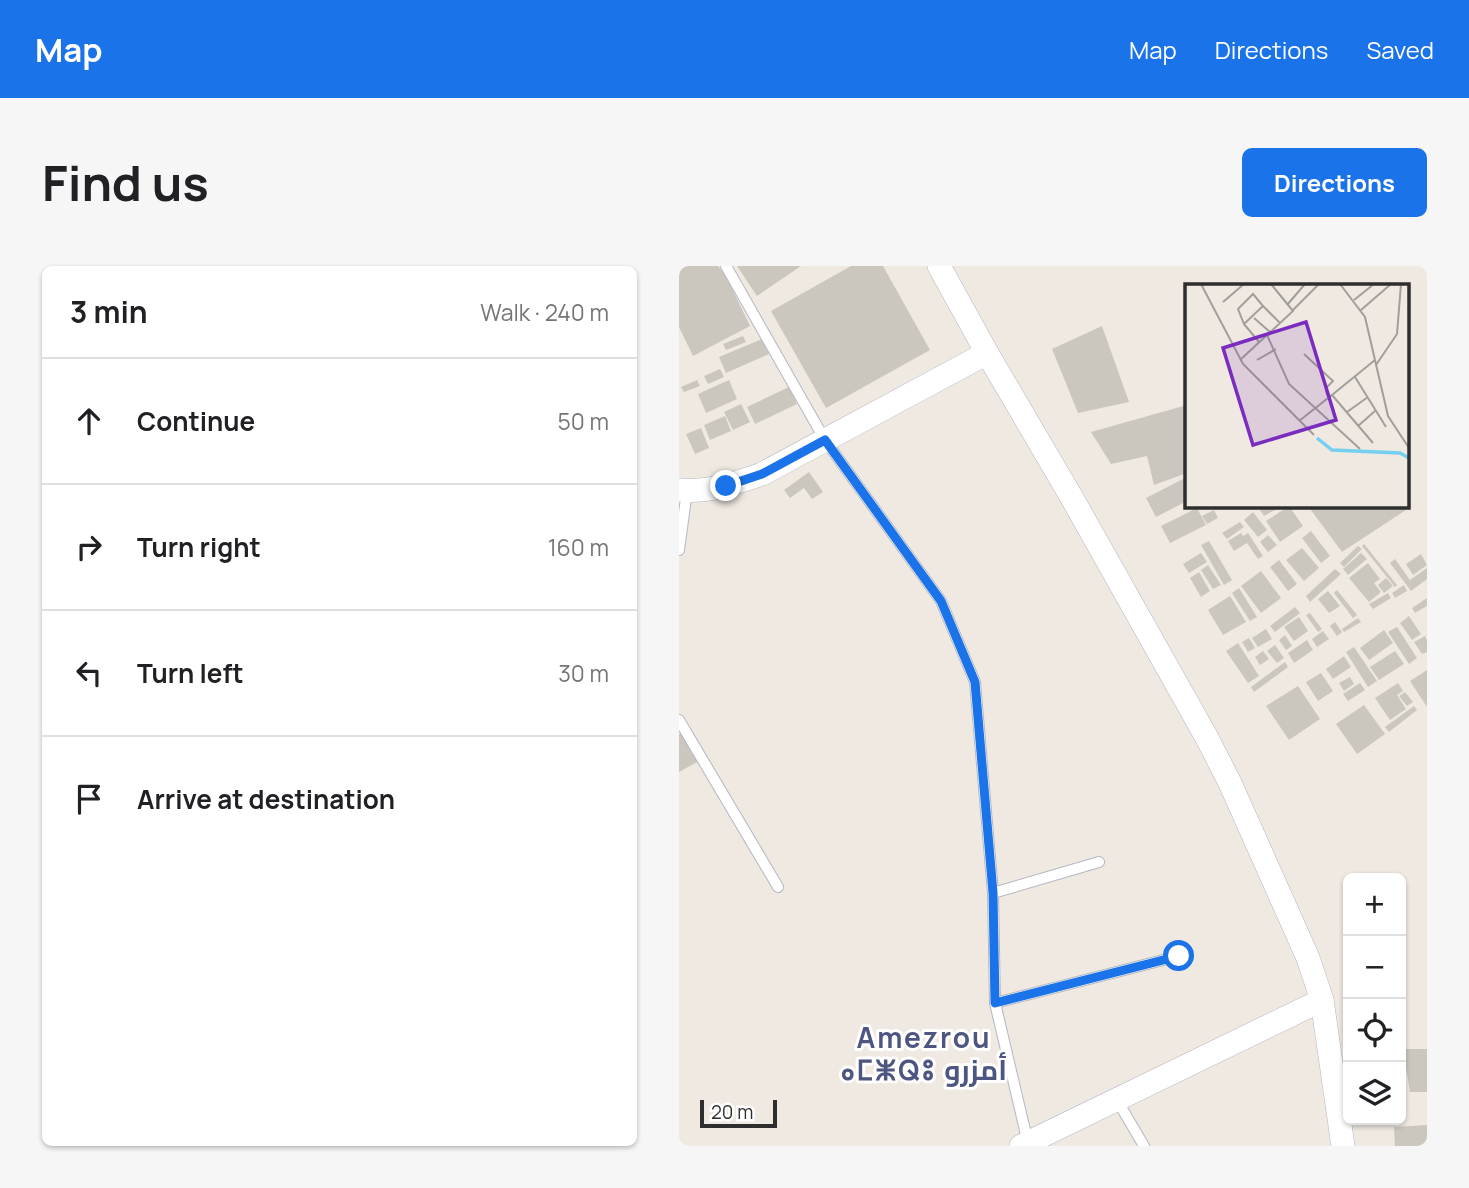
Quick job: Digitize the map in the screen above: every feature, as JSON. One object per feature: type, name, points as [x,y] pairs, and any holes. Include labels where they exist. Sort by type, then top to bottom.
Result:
[{"type":"street","points":[[939,266],[1225,772],[1308,958],[1322,999],[1343,1146]]},
{"type":"street","points":[[683,490],[726,486],[762,474],[987,353]]},
{"type":"street","points":[[1025,1144],[1322,999]]},
{"type":"lane","points":[[726,266],[825,440],[941,601],[975,682],[993,893],[995,1003],[1025,1144]]},
{"type":"lane","points":[[679,550],[683,490]]},
{"type":"lane","points":[[679,720],[778,887]]},
{"type":"lane","points":[[993,893],[1099,862]]},
{"type":"lane","points":[[995,1003],[1179,956]]},
{"type":"lane","points":[[1117,1100],[1144,1146]]},
{"type":"building","points":[[679,266],[718,266],[726,276],[750,326],[693,356],[679,327]]},
{"type":"building","points":[[737,266],[801,266],[757,296]]},
{"type":"building","points":[[851,266],[883,266],[930,350],[826,408],[771,311]]},
{"type":"building","points":[[1102,326],[1129,402],[1078,413],[1052,349]]},
{"type":"building","points":[[743,336],[746,342],[726,350],[723,344]]},
{"type":"building","points":[[762,339],[769,354],[726,373],[719,357]]},
{"type":"building","points":[[720,369],[724,377],[708,384],[704,376]]},
{"type":"building","points":[[697,380],[700,386],[684,392],[681,387]]},
{"type":"building","points":[[729,380],[737,399],[706,413],[698,394]]},
{"type":"building","points":[[789,387],[797,404],[755,424],[747,407]]},
{"type":"building","points":[[741,404],[750,422],[733,430],[724,412]]},
{"type":"building","points":[[1185,406],[1185,474],[1154,485],[1147,456],[1111,464],[1091,432]]},
{"type":"building","points":[[725,416],[731,431],[710,440],[704,425]]},
{"type":"building","points":[[701,428],[709,448],[695,454],[686,434]]},
{"type":"building","points":[[809,472],[823,492],[812,499],[804,488],[790,498],[784,490]]},
{"type":"building","points":[[1185,478],[1185,502],[1156,517],[1146,498]]},
{"type":"building","points":[[1197,508],[1206,525],[1170,543],[1161,526]]},
{"type":"building","points":[[1264,508],[1278,508],[1264,516],[1260,510]]},
{"type":"building","points":[[1286,508],[1290,508],[1303,526],[1280,542],[1266,521]]},
{"type":"building","points":[[1309,508],[1409,508],[1342,552]]},
{"type":"building","points":[[1214,510],[1218,518],[1207,524],[1202,516]]},
{"type":"building","points":[[1253,512],[1267,530],[1258,537],[1244,520]]},
{"type":"building","points":[[1240,522],[1244,527],[1227,539],[1222,533]]},
{"type":"building","points":[[1311,531],[1330,556],[1321,563],[1302,538]]},
{"type":"building","points":[[1241,533],[1243,536],[1248,533],[1263,556],[1258,559],[1247,543],[1234,551],[1228,541]]},
{"type":"building","points":[[1268,535],[1277,545],[1268,552],[1260,542]]},
{"type":"building","points":[[1209,541],[1232,580],[1224,585],[1201,545]]},
{"type":"building","points":[[1364,544],[1397,585],[1395,587],[1362,546]]},
{"type":"building","points":[[1358,546],[1362,549],[1344,567],[1340,563]]},
{"type":"building","points":[[1302,548],[1319,568],[1304,581],[1286,560]]},
{"type":"building","points":[[1201,553],[1207,562],[1189,573],[1183,564]]},
{"type":"building","points":[[1361,553],[1367,559],[1348,575],[1343,569]]},
{"type":"building","points":[[1421,554],[1427,565],[1413,575],[1406,564]]},
{"type":"building","points":[[1395,559],[1410,580],[1427,568],[1427,579],[1411,591],[1390,563]]},
{"type":"building","points":[[1279,560],[1297,584],[1288,591],[1270,567]]},
{"type":"building","points":[[1368,563],[1380,579],[1374,583],[1381,592],[1369,602],[1349,578]]},
{"type":"building","points":[[1208,565],[1221,585],[1213,589],[1201,570]]},
{"type":"building","points":[[1335,569],[1341,574],[1310,602],[1306,596]]},
{"type":"building","points":[[1261,571],[1281,598],[1261,613],[1241,586]]},
{"type":"building","points":[[1199,572],[1210,591],[1201,597],[1190,578]]},
{"type":"building","points":[[1386,578],[1393,586],[1384,593],[1378,585]]},
{"type":"building","points":[[1404,585],[1407,591],[1395,598],[1392,593]]},
{"type":"building","points":[[1239,588],[1257,617],[1250,621],[1232,593]]},
{"type":"building","points":[[1337,590],[1357,615],[1353,618],[1334,593]]},
{"type":"building","points":[[1328,591],[1340,606],[1329,613],[1318,599]]},
{"type":"building","points":[[1388,593],[1391,598],[1373,609],[1369,604]]},
{"type":"building","points":[[1230,596],[1246,622],[1223,635],[1208,610]]},
{"type":"building","points":[[1427,598],[1427,606],[1415,613],[1412,608]]},
{"type":"building","points":[[1295,607],[1300,613],[1275,632],[1270,626]]},
{"type":"building","points":[[1310,613],[1322,629],[1318,632],[1306,615]]},
{"type":"building","points":[[1409,616],[1421,634],[1412,640],[1400,623]]},
{"type":"building","points":[[1299,617],[1308,631],[1294,641],[1284,627]]},
{"type":"building","points":[[1358,618],[1361,622],[1344,632],[1342,629]]},
{"type":"building","points":[[1335,622],[1342,632],[1337,636],[1330,626]]},
{"type":"building","points":[[1397,627],[1417,658],[1409,664],[1388,632]]},
{"type":"building","points":[[1266,629],[1272,639],[1258,647],[1252,638]]},
{"type":"building","points":[[1384,630],[1393,643],[1369,660],[1360,648]]},
{"type":"building","points":[[1323,631],[1329,639],[1317,647],[1312,639]]},
{"type":"building","points":[[1285,635],[1292,646],[1286,650],[1279,640]]},
{"type":"building","points":[[1425,636],[1427,652],[1422,654],[1414,642]]},
{"type":"building","points":[[1249,638],[1255,648],[1248,652],[1242,642]]},
{"type":"building","points":[[1307,640],[1313,650],[1294,663],[1288,653]]},
{"type":"building","points":[[1238,643],[1259,676],[1248,683],[1226,651]]},
{"type":"building","points":[[1275,645],[1284,658],[1277,663],[1267,651]]},
{"type":"building","points":[[1354,647],[1377,681],[1368,687],[1346,652]]},
{"type":"building","points":[[1263,651],[1269,659],[1260,665],[1255,657]]},
{"type":"building","points":[[1395,651],[1404,664],[1379,680],[1370,667]]},
{"type":"building","points":[[1344,656],[1351,667],[1333,679],[1326,669]]},
{"type":"building","points":[[1285,662],[1288,667],[1254,692],[1251,687]]},
{"type":"building","points":[[1427,670],[1427,707],[1410,681]]},
{"type":"building","points":[[1321,673],[1333,691],[1318,701],[1306,682]]},
{"type":"building","points":[[1350,677],[1354,684],[1344,691],[1339,683]]},
{"type":"building","points":[[1360,683],[1365,690],[1348,701],[1343,694]]},
{"type":"building","points":[[1398,683],[1403,691],[1397,695],[1406,709],[1390,720],[1375,698]]},
{"type":"building","points":[[1298,686],[1320,719],[1289,740],[1266,706]]},
{"type":"building","points":[[1405,692],[1413,702],[1407,706],[1399,696]]},
{"type":"building","points":[[1364,705],[1385,734],[1357,754],[1336,724]]},
{"type":"building","points":[[1414,706],[1417,710],[1389,732],[1385,727]]},
{"type":"building","points":[[682,732],[699,761],[679,772],[679,734]]},
{"type":"building","points":[[1406,1049],[1427,1049],[1427,1092],[1410,1092]]},
{"type":"building","points":[[1427,1125],[1427,1146],[1395,1146],[1394,1127]]},
{"type":"district","name":"Amezrou ⴰⵎⵥⵕⵓ أمزرو","points":[[924,1053]]},
{"type":"route","points":[[726,486],[762,474],[825,440],[941,601],[975,682],[993,893],[995,1003],[1179,956]]}]
